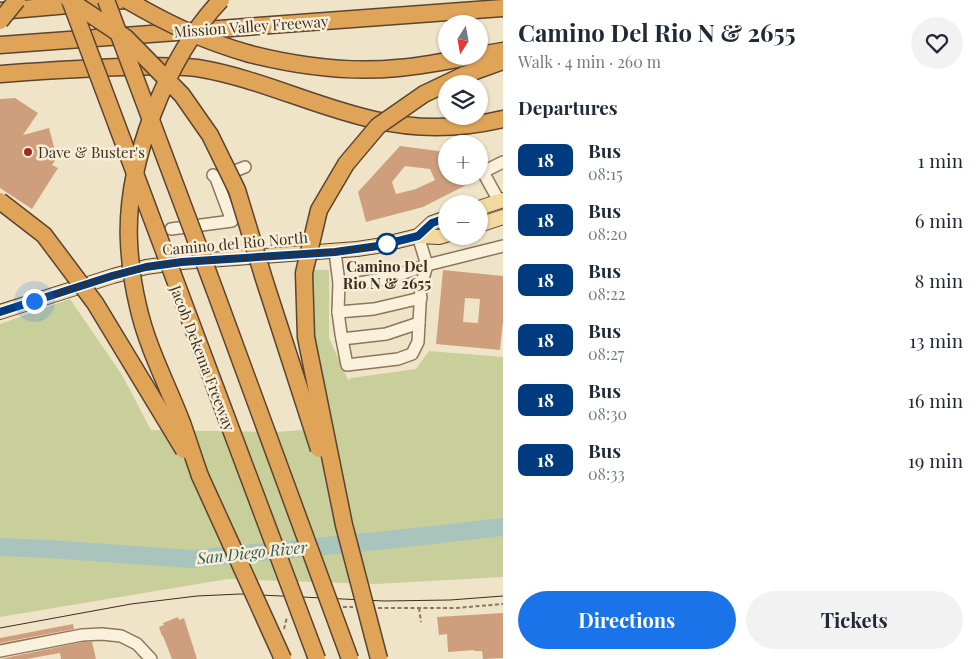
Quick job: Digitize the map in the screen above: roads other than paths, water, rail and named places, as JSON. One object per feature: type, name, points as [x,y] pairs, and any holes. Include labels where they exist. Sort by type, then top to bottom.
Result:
[{"type":"highway","points":[[0,21],[17,0]]},
{"type":"highway","points":[[69,0],[126,38],[182,95],[210,135],[237,190],[344,525]]},
{"type":"highway","name":"Jacob Dekema Freeway","points":[[69,0],[316,659]]},
{"type":"highway","points":[[106,0],[350,659]]},
{"type":"highway","points":[[0,11],[127,0],[166,22],[207,40],[274,60],[324,68],[374,69],[438,62]]},
{"type":"highway","points":[[221,0],[190,40],[170,74],[154,109],[134,181],[129,241],[132,277],[138,307],[156,364],[182,422],[200,476],[283,659]]},
{"type":"highway","name":"Mission Valley Freeway","points":[[0,45],[503,8]]},
{"type":"highway","points":[[488,54],[503,51]]},
{"type":"highway","points":[[379,659],[344,525],[306,337],[304,273],[319,210],[346,164],[378,126],[424,94],[464,75],[503,61]]},
{"type":"highway","points":[[0,74],[80,68],[182,67],[231,75],[353,114],[392,124],[441,127],[477,124],[503,119]]},
{"type":"highway","points":[[0,201],[44,235],[95,303],[200,476]]},
{"type":"main road","points":[[488,205],[501,200]]},
{"type":"main road","points":[[488,221],[503,217]]},
{"type":"main road","name":"Camino del Rio North","points":[[418,236],[432,223],[438,221]]},
{"type":"main road","name":"Camino del Rio North","points":[[0,312],[146,267],[182,262],[335,252],[378,246],[418,236],[438,237]]},
{"type":"lane","points":[[501,200],[484,172],[503,162]]},
{"type":"lane","points":[[171,229],[232,221],[215,177],[246,167]]},
{"type":"lane","points":[[335,252],[339,283],[338,312],[347,365],[398,359],[412,354],[418,342],[422,286],[427,265],[418,236]]},
{"type":"lane","points":[[339,283],[359,283],[389,278],[427,265],[503,246]]},
{"type":"lane","points":[[338,312],[374,309],[421,298]]},
{"type":"lane","points":[[342,339],[386,334],[419,323]]},
{"type":"lane","points":[[0,651],[82,635],[102,634],[121,636],[137,644],[151,659]]},
{"type":"waterway","name":"San Diego River","points":[[0,547],[193,559],[503,527]]},
{"type":"tram line","points":[[0,628],[131,604],[197,596],[240,594],[384,601],[450,600],[503,596]]},
{"type":"place","name":"Dave & Buster's","points":[[28,152]]},
{"type":"place","name":"Camino Del Rio N & 2655","points":[[387,244]]}]
